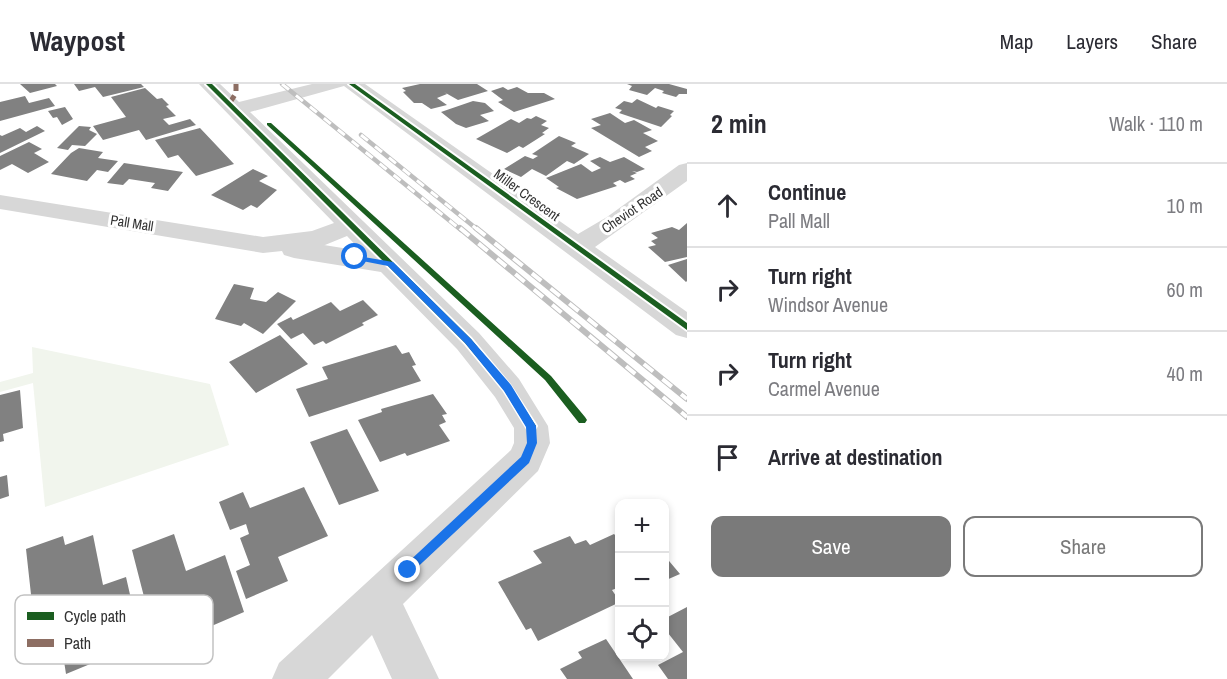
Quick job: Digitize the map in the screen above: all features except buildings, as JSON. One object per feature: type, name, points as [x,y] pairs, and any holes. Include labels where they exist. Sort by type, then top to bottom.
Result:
[{"type":"street","points":[[208,84],[468,341],[507,388],[531,426],[532,443],[525,460],[295,679]]},
{"type":"street","points":[[234,110],[335,84]]},
{"type":"street","name":"Miller Crescent","points":[[352,84],[687,327]]},
{"type":"street","name":"Cheviot Road","points":[[576,247],[616,222],[687,170]]},
{"type":"street","points":[[263,244],[309,222],[318,212],[320,194]]},
{"type":"street","name":"Pall Mall","points":[[0,202],[390,264]]},
{"type":"street","name":"Pall Mall","points":[[263,244],[316,239],[353,225]]},
{"type":"street","points":[[378,599],[416,679]]},
{"type":"shaded area","points":[[32,347],[210,384],[229,445],[45,507],[33,383],[0,392],[0,382],[33,373]]},
{"type":"railway","points":[[282,84],[461,230]]},
{"type":"railway","points":[[361,135],[478,230]]},
{"type":"railway","points":[[460,228],[687,417]]},
{"type":"railway","points":[[476,228],[687,399]]},
{"type":"marked path","points":[[229,104],[236,93],[236,84]]},
{"type":"cycle path","points":[[209,84],[468,341],[507,388],[531,426]]},
{"type":"cycle path","points":[[352,84],[687,327]]},
{"type":"cycle path","points":[[269,124],[548,378],[582,420]]},
{"type":"route","points":[[355,257],[390,264],[468,341],[507,388],[531,426],[532,443],[525,460],[408,570]]}]
